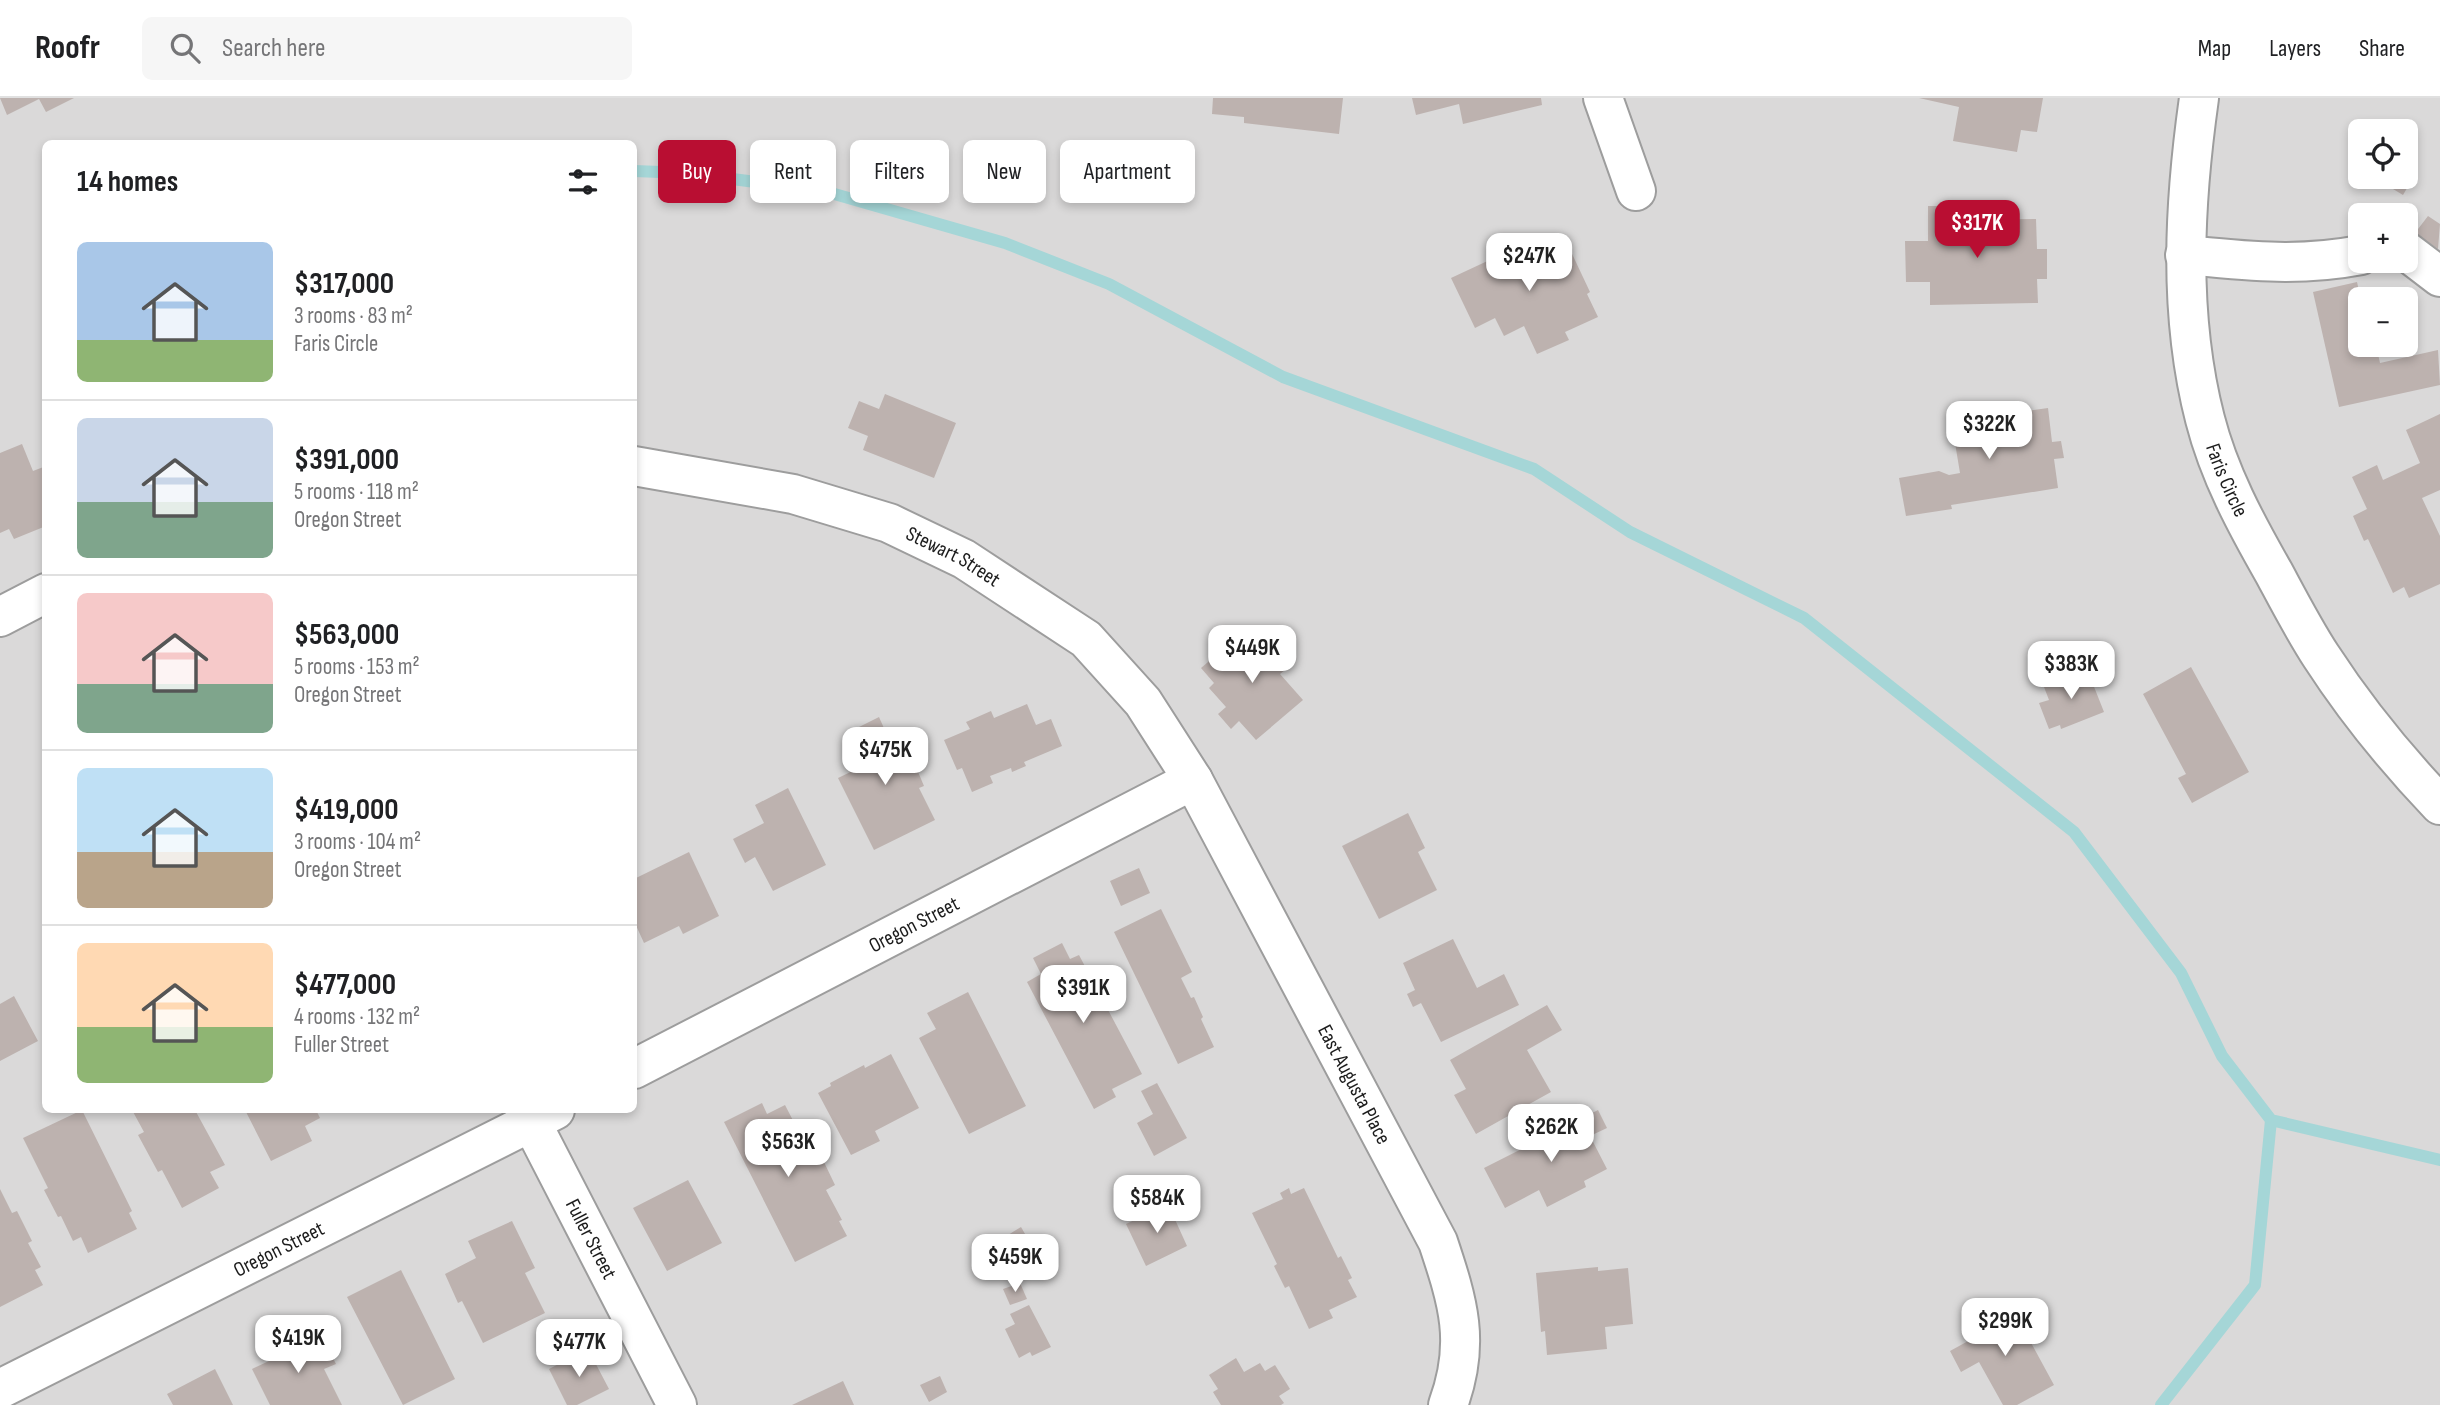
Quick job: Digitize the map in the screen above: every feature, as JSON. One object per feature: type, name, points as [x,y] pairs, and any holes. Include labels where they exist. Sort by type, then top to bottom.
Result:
[{"type":"street","points":[[1604,98],[1636,191]]},
{"type":"street","name":"Faris Circle","points":[[2199,98],[2192,150],[2185,256],[2195,374],[2205,421],[2221,468],[2241,515],[2321,656],[2391,753],[2440,805]]},
{"type":"street","points":[[2185,256],[2264,263],[2323,262],[2348,258]]},
{"type":"street","points":[[2418,260],[2440,277]]},
{"type":"street","name":"Stewart Street","points":[[637,467],[793,494],[889,523],[964,559],[1086,639],[1143,702],[1193,780]]},
{"type":"street","points":[[0,617],[42,595]]},
{"type":"street","name":"Oregon Street","points":[[637,1067],[1193,780]]},
{"type":"street","name":"East Augusta Place","points":[[1193,780],[1438,1242],[1456,1295],[1461,1338],[1457,1381],[1448,1405]]},
{"type":"street","name":"Oregon Street","points":[[0,1389],[537,1114]]},
{"type":"street","name":"Fuller Street","points":[[537,1114],[677,1405]]},
{"type":"shaded area","points":[[0,98],[2440,98],[2440,1405],[0,1405]]},
{"type":"building","points":[[0,98],[74,98],[46,112],[39,99],[7,115]]},
{"type":"building","points":[[1213,98],[1343,98],[1339,134],[1244,123],[1244,117],[1212,114]]},
{"type":"building","points":[[1412,98],[1541,98],[1542,105],[1463,124],[1459,104],[1416,115]]},
{"type":"building","points":[[1919,98],[2043,98],[2037,132],[2021,130],[2017,152],[1953,141],[1959,107]]},
{"type":"building","points":[[2393,189],[2407,189],[2403,195]]},
{"type":"building","points":[[1928,206],[1955,206],[1955,220],[2036,219],[2037,249],[2047,249],[2047,279],[2037,279],[2038,303],[1930,305],[1930,282],[1906,282],[1905,241],[1928,241]]},
{"type":"building","points":[[2428,216],[2440,224],[2438,249],[2418,235],[2418,229]]},
{"type":"building","points":[[1541,236],[1547,250],[1566,241],[1590,292],[1587,294],[1598,317],[1565,332],[1569,340],[1537,354],[1524,326],[1504,336],[1495,318],[1475,328],[1451,278]]},
{"type":"building","points":[[2357,282],[2358,287],[2348,287],[2348,357],[2379,357],[2380,363],[2418,357],[2418,354],[2438,350],[2440,385],[2339,407],[2313,292]]},
{"type":"building","points":[[885,394],[956,423],[934,478],[863,450],[868,436],[848,428],[859,401],[879,409]]},
{"type":"building","points":[[1981,403],[1984,417],[2048,408],[2052,442],[2061,441],[2064,458],[2054,459],[2058,488],[1951,505],[1952,509],[1906,516],[1899,478],[1939,471],[1949,475],[1960,473],[1949,407]]},
{"type":"building","points":[[2440,414],[2440,490],[2422,498],[2440,536],[2440,584],[2409,598],[2404,587],[2393,593],[2368,539],[2364,541],[2353,516],[2367,509],[2352,477],[2377,465],[2383,480],[2420,463],[2406,430]]},
{"type":"building","points":[[22,444],[33,471],[42,468],[42,528],[14,539],[9,529],[0,533],[0,453]]},
{"type":"building","points":[[1241,634],[1254,649],[1267,637],[1291,665],[1280,674],[1303,700],[1256,740],[1239,721],[1231,729],[1218,714],[1226,707],[1209,688],[1214,683],[1201,668]]},
{"type":"building","points":[[2191,667],[2249,772],[2192,803],[2178,778],[2186,774],[2143,694]]},
{"type":"building","points":[[2087,669],[2104,712],[2061,729],[2060,725],[2049,729],[2039,703],[2049,700],[2044,687]]},
{"type":"building","points":[[1027,704],[1036,725],[1051,719],[1062,746],[1024,762],[1026,766],[1012,772],[1011,768],[990,776],[993,783],[972,792],[962,768],[957,770],[944,740],[970,729],[966,722],[991,711],[994,718]]},
{"type":"building","points":[[879,717],[891,744],[908,736],[913,746],[908,748],[924,786],[919,788],[935,820],[874,850],[838,778],[865,765],[849,732]]},
{"type":"building","points":[[788,788],[826,865],[773,891],[755,857],[745,863],[733,839],[764,823],[755,805]]},
{"type":"building","points":[[1408,813],[1425,848],[1418,852],[1437,890],[1379,919],[1342,846]]},
{"type":"building","points":[[689,852],[719,916],[683,934],[679,926],[644,943],[637,928],[637,878]]},
{"type":"building","points":[[1139,868],[1150,893],[1121,906],[1110,881]]},
{"type":"building","points":[[1161,909],[1192,972],[1181,978],[1191,998],[1194,997],[1214,1047],[1178,1064],[1114,932]]},
{"type":"building","points":[[1453,939],[1477,988],[1504,974],[1519,1005],[1441,1042],[1421,1003],[1413,1007],[1407,994],[1415,990],[1403,963]]},
{"type":"building","points":[[1062,943],[1070,959],[1079,955],[1142,1074],[1112,1089],[1116,1097],[1094,1109],[1027,982],[1041,974],[1033,958]]},
{"type":"building","points":[[968,992],[1026,1106],[969,1134],[919,1038],[936,1029],[927,1013]]},
{"type":"building","points":[[14,996],[38,1041],[0,1061],[0,1004]]},
{"type":"building","points":[[1547,1005],[1562,1030],[1527,1050],[1551,1092],[1476,1134],[1454,1095],[1466,1089],[1450,1060]]},
{"type":"building","points":[[891,1054],[919,1108],[875,1131],[880,1141],[851,1155],[818,1093],[831,1086],[830,1083]]},
{"type":"building","points":[[1157,1083],[1187,1138],[1154,1156],[1137,1123],[1153,1114],[1141,1091]]},
{"type":"building","points":[[762,1103],[767,1114],[785,1105],[815,1163],[823,1160],[835,1185],[826,1190],[847,1236],[795,1262],[724,1122]]},
{"type":"building","points":[[1598,1110],[1607,1128],[1590,1136],[1607,1169],[1584,1181],[1586,1187],[1547,1207],[1539,1190],[1505,1208],[1484,1168]]},
{"type":"building","points":[[76,1113],[83,1113],[132,1211],[129,1213],[137,1229],[88,1253],[81,1237],[73,1241],[61,1216],[58,1217],[44,1190],[48,1188],[23,1138]]},
{"type":"building","points":[[134,1113],[197,1113],[225,1165],[210,1172],[219,1188],[182,1208],[162,1170],[158,1172],[138,1135],[144,1132]]},
{"type":"building","points":[[247,1113],[318,1113],[320,1118],[305,1126],[312,1141],[271,1161]]},
{"type":"building","points":[[688,1180],[722,1243],[667,1271],[633,1208]]},
{"type":"building","points":[[1289,1188],[1291,1194],[1304,1188],[1338,1258],[1341,1256],[1352,1278],[1348,1280],[1357,1297],[1329,1310],[1333,1318],[1309,1329],[1289,1286],[1285,1288],[1274,1266],[1277,1264],[1252,1213],[1283,1199],[1280,1193]]},
{"type":"building","points":[[0,1189],[12,1213],[17,1211],[32,1241],[28,1243],[41,1267],[35,1270],[43,1285],[0,1307]]},
{"type":"building","points":[[1168,1204],[1187,1246],[1146,1266],[1126,1224]]},
{"type":"building","points":[[512,1221],[535,1268],[525,1273],[545,1313],[483,1343],[462,1301],[458,1303],[445,1274],[476,1258],[468,1241]]},
{"type":"building","points":[[1021,1227],[1032,1246],[1020,1254],[1008,1235]]},
{"type":"building","points":[[1598,1267],[1598,1271],[1628,1268],[1633,1324],[1605,1327],[1607,1349],[1547,1355],[1545,1331],[1541,1332],[1536,1273]]},
{"type":"building","points":[[401,1270],[455,1379],[403,1405],[347,1297]]},
{"type":"building","points":[[1020,1283],[1027,1299],[1010,1305],[1003,1289]]},
{"type":"building","points":[[1029,1305],[1051,1347],[1032,1356],[1030,1352],[1019,1358],[1005,1329],[1015,1324],[1010,1314]]},
{"type":"building","points":[[2011,1306],[2054,1385],[2017,1405],[2003,1405],[1979,1362],[1961,1372],[1950,1351],[1970,1340],[1965,1331]]},
{"type":"building","points":[[321,1334],[336,1364],[324,1369],[342,1405],[270,1405],[252,1369],[269,1361],[265,1352],[286,1342],[290,1350]]},
{"type":"building","points":[[588,1349],[609,1389],[577,1405],[567,1405],[549,1369]]},
{"type":"building","points":[[1236,1358],[1244,1372],[1260,1363],[1265,1371],[1275,1365],[1290,1389],[1279,1396],[1284,1403],[1221,1405],[1213,1392],[1218,1389],[1209,1375]]},
{"type":"building","points":[[215,1369],[233,1405],[173,1405],[167,1394]]},
{"type":"building","points":[[940,1376],[947,1392],[929,1402],[920,1385]]},
{"type":"building","points":[[843,1381],[854,1405],[792,1405]]},
{"type":"waterway","points":[[637,171],[687,173],[824,191],[1005,243],[1109,284],[1283,377],[1534,469],[1630,532],[1804,618],[2074,832],[2181,973],[2222,1056],[2271,1120],[2440,1160]]},
{"type":"waterway","points":[[2161,1405],[2255,1285],[2271,1120]]}]
